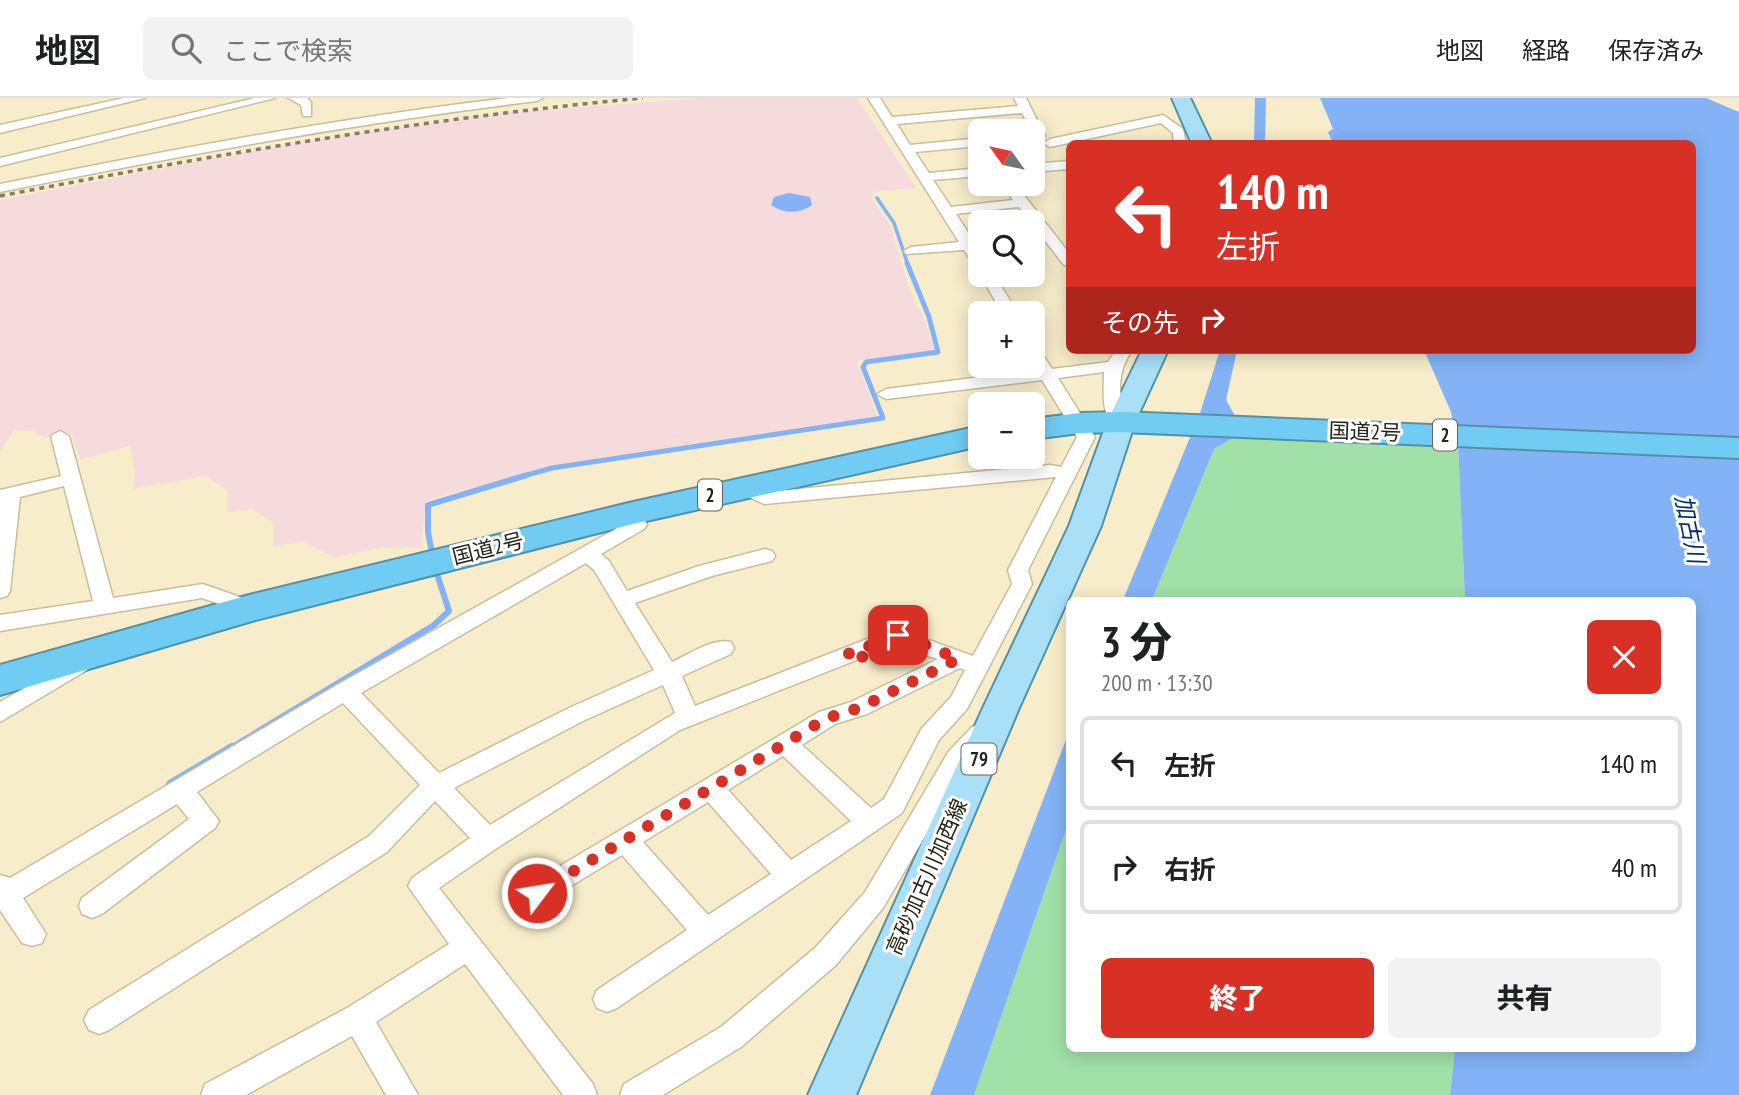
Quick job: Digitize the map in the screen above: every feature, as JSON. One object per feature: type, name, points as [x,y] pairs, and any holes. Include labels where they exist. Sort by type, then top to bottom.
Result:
[{"type":"highway","name":"国道2号","points":[[1045,427],[1080,423],[1136,422],[1739,448]]},
{"type":"highway","name":"国道2号","points":[[0,680],[249,608],[433,562],[632,513],[968,439]]},
{"type":"main road","points":[[1173,107],[1199,140]]},
{"type":"main road","name":"高砂加古川加西線","points":[[832,1095],[1001,708],[1136,422],[1154,354]]},
{"type":"street","points":[[191,117],[213,98]]},
{"type":"street","points":[[8,150],[123,133],[269,98]]},
{"type":"street","points":[[294,98],[310,105]]},
{"type":"street","points":[[0,188],[208,146],[479,101],[537,98]]},
{"type":"street","points":[[874,98],[948,211],[968,236]]},
{"type":"street","points":[[8,150],[145,102],[166,123]]},
{"type":"street","points":[[889,121],[1023,104]]},
{"type":"street","points":[[1045,138],[1173,107],[1180,140]]},
{"type":"street","points":[[123,133],[132,142],[181,133]]},
{"type":"street","points":[[1045,142],[1066,153]]},
{"type":"street","points":[[906,149],[968,143]]},
{"type":"street","points":[[8,150],[28,173],[104,158]]},
{"type":"street","points":[[0,173],[8,150]]},
{"type":"street","points":[[1045,167],[1066,165]]},
{"type":"street","points":[[926,177],[968,174]]},
{"type":"street","points":[[1017,196],[1066,258]]},
{"type":"street","points":[[948,211],[1022,203]]},
{"type":"street","points":[[911,251],[968,246]]},
{"type":"street","points":[[1121,354],[1113,366],[1112,404],[1136,422]]},
{"type":"street","points":[[886,394],[1113,366]]},
{"type":"street","points":[[607,999],[893,806],[930,734],[959,703],[968,662],[1022,584],[1018,570],[1065,473],[1086,438],[1080,423],[1046,374]]},
{"type":"street","points":[[60,436],[106,607]]},
{"type":"street","points":[[746,488],[764,498],[1050,471],[1065,473]]},
{"type":"street","points":[[0,591],[6,495],[71,479]]},
{"type":"street","points":[[32,934],[2,893],[345,691],[636,525],[632,513]]},
{"type":"street","points":[[588,553],[602,566],[668,673],[688,717]]},
{"type":"street","points":[[622,600],[706,571],[765,556]]},
{"type":"street","points":[[0,623],[203,591],[249,608]]},
{"type":"street","points":[[582,1095],[421,886],[488,840],[672,724],[898,635]]},
{"type":"street","points":[[845,655],[865,657],[913,644],[927,645],[968,662]]},
{"type":"street","points":[[99,1020],[378,844],[435,786],[577,714],[723,648]]},
{"type":"street","points":[[0,713],[101,650]]},
{"type":"street","points":[[537,893],[827,718],[859,708],[968,662]]},
{"type":"street","points":[[345,691],[488,840]]},
{"type":"street","points":[[635,1095],[731,1037],[826,956],[874,900],[958,758],[1001,708]]},
{"type":"street","points":[[786,745],[862,815],[868,825]]},
{"type":"street","points":[[712,789],[790,877]]},
{"type":"street","points":[[92,906],[206,821],[180,790]]},
{"type":"street","points":[[626,841],[706,933]]},
{"type":"street","points":[[235,1090],[468,947]]},
{"type":"street","points":[[356,1018],[403,1095]]},
{"type":"shaded area","points":[[702,98],[857,98],[916,188],[874,192],[871,197],[891,227],[908,286],[924,319],[935,351],[857,361],[877,416],[551,466],[426,501],[421,547],[381,548],[334,557],[303,542],[273,546],[273,522],[252,509],[227,512],[228,491],[206,476],[133,489],[135,471],[130,446],[80,460],[71,433],[45,438],[33,431],[14,430],[0,451],[0,200],[278,146],[384,129],[512,112]]},
{"type":"green space","points":[[1233,438],[1458,446],[1465,597],[1153,597],[1214,449]]},
{"type":"green space","points":[[1066,830],[1066,1052],[1455,1052],[1450,1095],[974,1095]]},
{"type":"water","points":[[1255,98],[1266,98],[1265,140],[1254,140]]},
{"type":"water","name":"加古川","points":[[1320,98],[1706,98],[1739,112],[1739,1095],[1450,1095],[1455,1052],[1696,1052],[1696,597],[1465,597],[1458,446],[1451,412],[1426,354],[1696,354],[1696,140],[1332,140],[1328,132],[1333,129]]},
{"type":"water","points":[[789,193],[810,197],[812,205],[792,212],[771,205],[774,197]]},
{"type":"water","points":[[1219,354],[1236,354],[1226,400],[1234,414],[1233,438],[1214,449],[1153,597],[1124,597],[1200,413]]},
{"type":"water","points":[[1066,740],[1066,830],[974,1095],[930,1095]]},
{"type":"waterway","points":[[877,198],[894,223],[908,265]]},
{"type":"waterway","points":[[526,475],[552,468],[883,418],[863,367],[866,362],[938,352],[929,317],[907,263]]},
{"type":"waterway","points":[[433,558],[428,532],[428,505],[526,475]]},
{"type":"waterway","points":[[520,477],[526,475]]},
{"type":"waterway","points":[[229,749],[434,625],[449,611],[435,568]]},
{"type":"waterway","points":[[170,784],[232,747]]},
{"type":"railway","points":[[0,196],[320,139],[481,116],[643,98]]},
{"type":"route","points":[[537,893],[827,718],[859,708],[958,659],[927,645],[913,644],[865,657],[845,655],[898,635]]}]
